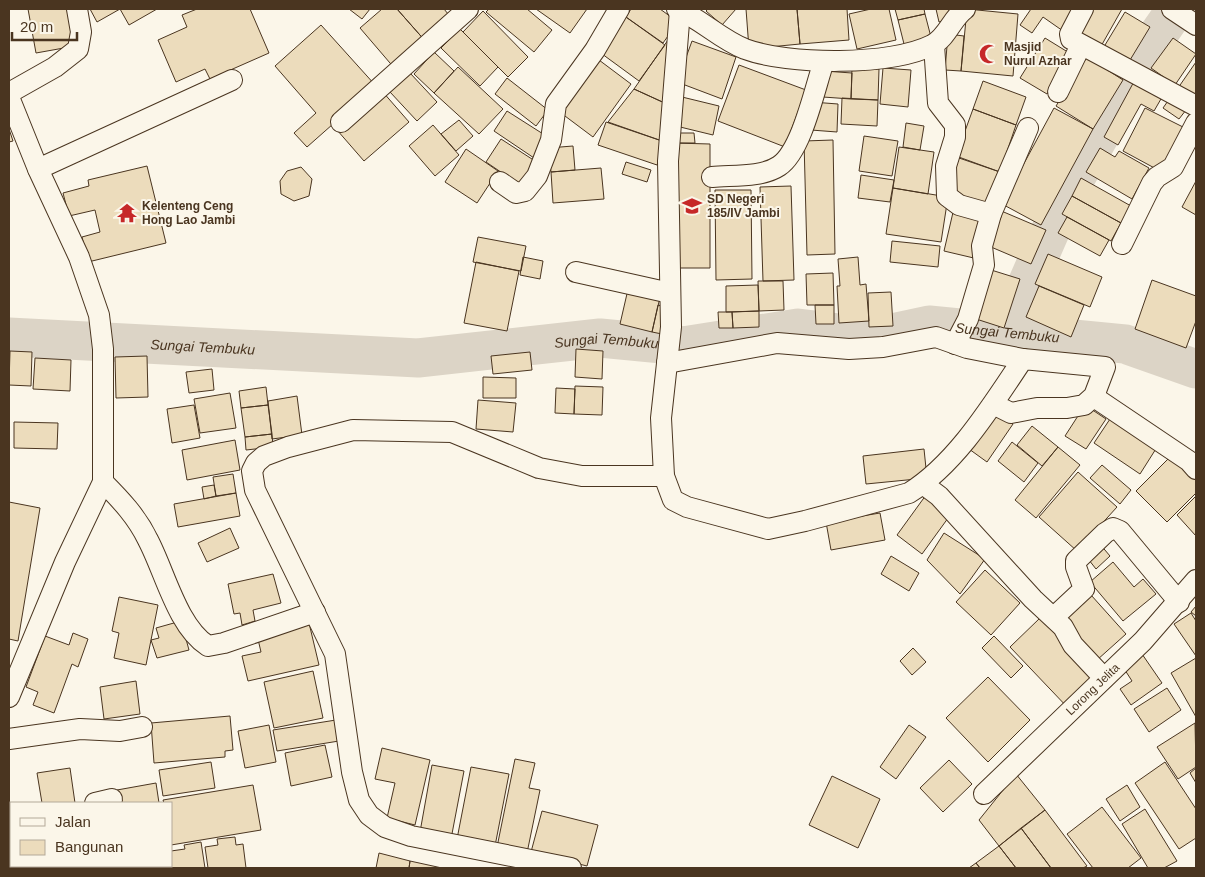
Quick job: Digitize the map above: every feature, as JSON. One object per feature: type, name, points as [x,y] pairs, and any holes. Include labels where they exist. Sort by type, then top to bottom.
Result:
[{"type":"street","points":[[9,93],[55,67],[78,49],[81,32],[77,9]]},
{"type":"street","points":[[341,122],[468,9]]},
{"type":"street","points":[[500,182],[516,193],[525,191],[537,176],[551,140],[556,104],[595,50],[620,9]]},
{"type":"street","points":[[965,9],[934,45],[907,53],[848,62],[824,61],[747,50],[721,38],[678,10],[668,162],[671,326],[661,418],[664,476],[673,500],[687,507],[768,529],[909,493],[922,484],[966,440],[993,404],[1023,358]]},
{"type":"street","points":[[1083,9],[1070,34],[1071,39],[1196,106]]},
{"type":"street","points":[[1175,11],[1196,25]]},
{"type":"street","points":[[934,45],[938,103],[955,124],[955,138],[946,166],[947,196],[959,205],[991,214]]},
{"type":"street","points":[[1058,92],[1081,45]]},
{"type":"street","points":[[712,177],[763,172],[779,167],[789,158],[799,137],[824,61]]},
{"type":"street","points":[[38,169],[232,80]]},
{"type":"street","points":[[9,97],[38,169],[79,257],[99,315],[103,349],[103,482],[65,562],[9,697]]},
{"type":"street","points":[[1122,244],[1152,183],[1157,177],[1173,167],[1196,123]]},
{"type":"street","points":[[958,341],[968,319],[984,264],[982,246],[991,214],[1028,128]]},
{"type":"street","points":[[576,272],[670,293]]},
{"type":"street","points":[[667,357],[777,343],[849,349],[875,348],[936,337],[958,341],[967,348],[1023,358],[1105,367],[1094,397],[1084,405],[1067,408],[1044,407],[1011,413],[993,404]]},
{"type":"street","points":[[1094,397],[1189,461],[1196,469]]},
{"type":"street","points":[[570,868],[411,836],[385,827],[369,816],[359,800],[352,772],[335,654],[275,534],[252,481],[252,471],[256,463],[264,456],[288,446],[353,430],[452,432],[539,468],[582,476],[664,476]]},
{"type":"street","points":[[103,482],[128,506],[148,538],[185,622],[197,639],[208,646],[224,643],[315,612]]},
{"type":"street","points":[[922,484],[939,496],[1033,599],[1063,627],[1073,645],[1104,678]]},
{"type":"street","points":[[1054,618],[1084,589],[1076,567],[1076,561],[1105,533],[1113,528],[1120,531],[1179,602]]},
{"type":"street","name":"Lorong Jelita","points":[[984,794],[1104,678],[1179,602],[1196,580]]},
{"type":"street","points":[[9,739],[80,729],[120,731],[142,727]]},
{"type":"building","points":[[28,9],[69,9],[75,46],[36,53]]},
{"type":"building","points":[[90,9],[120,9],[97,22]]},
{"type":"building","points":[[120,9],[157,9],[129,25]]},
{"type":"building","points":[[197,9],[250,9],[269,53],[210,79],[205,69],[176,82],[158,40],[187,27],[182,15]]},
{"type":"building","points":[[349,9],[370,9],[362,19]]},
{"type":"building","points":[[382,9],[397,9],[427,43],[396,70],[360,28]]},
{"type":"building","points":[[397,9],[444,9],[453,20],[427,43]]},
{"type":"building","points":[[489,9],[527,9],[552,30],[534,52],[486,12]]},
{"type":"building","points":[[536,9],[587,9],[570,33]]},
{"type":"building","points":[[631,9],[660,9],[678,22],[663,43],[626,17]]},
{"type":"building","points":[[708,9],[736,9],[722,25],[706,11]]},
{"type":"building","points":[[746,9],[797,9],[800,44],[749,49]]},
{"type":"building","points":[[797,9],[847,9],[849,40],[800,44]]},
{"type":"building","points":[[871,9],[889,9],[896,40],[857,49],[849,14]]},
{"type":"building","points":[[895,9],[924,9],[925,14],[898,20]]},
{"type":"building","points":[[936,9],[952,9],[954,18],[939,22]]},
{"type":"building","name":"Masjid Nurul Azhar","points":[[967,9],[1018,14],[1013,76],[961,71]]},
{"type":"building","points":[[1031,9],[1079,9],[1063,31],[1043,17],[1032,33],[1020,25]]},
{"type":"building","points":[[1091,9],[1122,9],[1100,48],[1076,35]]},
{"type":"building","points":[[483,11],[528,57],[508,77],[463,32]]},
{"type":"building","points":[[1125,12],[1150,27],[1127,65],[1102,50]]},
{"type":"building","points":[[925,14],[932,41],[905,48],[898,20]]},
{"type":"building","points":[[623,15],[665,45],[639,81],[598,51]]},
{"type":"building","points":[[321,25],[376,86],[307,147],[294,133],[316,113],[275,66]]},
{"type":"building","points":[[460,29],[498,67],[480,86],[441,48]]},
{"type":"building","points":[[948,34],[964,36],[961,71],[945,70]]},
{"type":"building","points":[[1045,38],[1071,54],[1047,94],[1020,78]]},
{"type":"building","points":[[1173,38],[1196,54],[1175,85],[1151,68]]},
{"type":"building","points":[[668,40],[669,105],[634,89]]},
{"type":"building","points":[[692,41],[736,57],[722,99],[677,82]]},
{"type":"building","points":[[434,52],[454,71],[434,93],[414,74]]},
{"type":"building","points":[[595,57],[631,84],[593,137],[557,110]]},
{"type":"building","points":[[1087,57],[1123,80],[1093,129],[1056,106]]},
{"type":"building","points":[[1196,62],[1196,101],[1178,88]]},
{"type":"building","points":[[739,65],[806,90],[785,147],[718,121]]},
{"type":"building","points":[[458,67],[503,109],[479,134],[434,93]]},
{"type":"building","points":[[852,68],[879,69],[878,100],[851,99]]},
{"type":"building","points":[[883,68],[911,70],[908,107],[880,104]]},
{"type":"building","points":[[824,71],[852,73],[851,99],[823,97]]},
{"type":"building","points":[[410,73],[437,102],[417,121],[390,92]]},
{"type":"building","points":[[1137,76],[1165,92],[1154,111],[1141,104],[1118,145],[1104,137]]},
{"type":"building","points":[[507,78],[548,110],[536,126],[495,94]]},
{"type":"building","points":[[983,81],[1026,97],[1016,125],[973,109]]},
{"type":"building","points":[[634,89],[669,105],[665,142],[608,122]]},
{"type":"building","points":[[382,91],[409,122],[364,161],[337,130]]},
{"type":"building","points":[[682,97],[719,106],[713,135],[676,126]]},
{"type":"building","points":[[842,98],[878,100],[877,126],[841,124]]},
{"type":"building","points":[[1170,98],[1186,110],[1179,119],[1163,108]]},
{"type":"building","points":[[812,102],[838,104],[837,132],[811,130]]},
{"type":"building","points":[[1054,108],[1093,129],[1041,225],[1002,204]]},
{"type":"building","points":[[1145,108],[1183,127],[1160,171],[1123,151]]},
{"type":"building","points":[[973,109],[1016,125],[1000,172],[956,156]]},
{"type":"building","points":[[507,111],[551,139],[537,160],[494,131]]},
{"type":"building","points":[[459,120],[473,136],[456,151],[441,134]]},
{"type":"building","points":[[606,122],[665,142],[657,165],[598,145]]},
{"type":"building","points":[[906,123],[924,126],[920,150],[903,147]]},
{"type":"building","points":[[433,125],[459,155],[435,176],[409,146]]},
{"type":"building","points":[[9,129],[13,141],[9,142]]},
{"type":"building","points":[[674,133],[694,133],[695,143],[674,143]]},
{"type":"building","points":[[864,136],[898,141],[892,176],[859,171]]},
{"type":"building","points":[[501,139],[535,161],[520,185],[486,162]]},
{"type":"building","points":[[833,140],[835,254],[807,255],[804,141]]},
{"type":"building","name":"SD Negeri 185/IV Jambi","points":[[674,143],[710,144],[710,268],[674,268]]},
{"type":"building","points":[[573,146],[575,170],[551,172],[548,148]]},
{"type":"building","points":[[899,147],[934,152],[928,194],[893,188]]},
{"type":"building","points":[[1100,148],[1115,157],[1119,151],[1149,168],[1132,199],[1086,172]]},
{"type":"building","points":[[466,149],[498,171],[477,203],[445,182]]},
{"type":"building","points":[[959,158],[1000,172],[988,205],[948,190]]},
{"type":"building","points":[[626,162],[651,170],[647,182],[622,174]]},
{"type":"building","name":"Kelenteng Ceng Hong Lao Jambi","points":[[147,166],[166,243],[88,262],[82,237],[100,232],[95,210],[69,216],[63,193],[89,186],[88,180]]},
{"type":"building","points":[[301,167],[312,179],[309,196],[294,201],[281,194],[280,181],[287,171]]},
{"type":"building","points":[[601,168],[604,199],[553,203],[551,172]]},
{"type":"building","points":[[861,175],[894,180],[890,202],[858,198]]},
{"type":"building","points":[[1081,178],[1131,206],[1121,223],[1072,196]]},
{"type":"building","points":[[1196,181],[1196,215],[1182,207]]},
{"type":"building","points":[[791,186],[794,280],[763,281],[760,187]]},
{"type":"building","points":[[893,188],[948,197],[941,242],[886,234]]},
{"type":"building","points":[[715,190],[751,190],[752,279],[716,280]]},
{"type":"building","points":[[1072,196],[1121,223],[1111,241],[1062,214]]},
{"type":"building","points":[[954,208],[988,216],[978,259],[944,251]]},
{"type":"building","points":[[999,210],[1046,230],[1031,264],[984,244]]},
{"type":"building","points":[[1067,217],[1109,240],[1100,256],[1058,233]]},
{"type":"building","points":[[478,237],[526,246],[521,271],[473,262]]},
{"type":"building","points":[[892,241],[940,246],[938,267],[890,262]]},
{"type":"building","points":[[1048,254],[1102,277],[1090,307],[1035,284]]},
{"type":"building","points":[[523,257],[543,261],[540,279],[520,275]]},
{"type":"building","points":[[858,257],[860,285],[866,284],[869,321],[839,323],[837,286],[840,286],[838,259]]},
{"type":"building","points":[[476,262],[519,271],[507,331],[464,323]]},
{"type":"building","points":[[988,269],[1020,279],[1004,328],[973,318]]},
{"type":"building","points":[[833,273],[834,305],[807,305],[806,274]]},
{"type":"building","points":[[1152,280],[1196,296],[1196,321],[1186,348],[1135,329]]},
{"type":"building","points":[[758,281],[783,281],[784,310],[759,311]]},
{"type":"building","points":[[629,285],[661,293],[652,332],[620,324]]},
{"type":"building","points":[[758,285],[759,311],[726,312],[726,286]]},
{"type":"building","points":[[1039,286],[1084,305],[1071,337],[1026,317]]},
{"type":"building","points":[[891,292],[893,326],[869,327],[868,293]]},
{"type":"building","points":[[658,305],[669,308],[662,334],[652,332]]},
{"type":"building","points":[[815,305],[834,305],[834,324],[816,324]]},
{"type":"building","points":[[759,311],[759,327],[733,328],[732,312]]},
{"type":"building","points":[[718,312],[732,312],[733,328],[719,328]]},
{"type":"building","points":[[576,349],[603,351],[602,379],[575,377]]},
{"type":"building","points":[[10,351],[32,352],[31,386],[9,385]]},
{"type":"building","points":[[530,352],[532,370],[493,374],[491,356]]},
{"type":"building","points":[[147,356],[148,397],[116,398],[115,357]]},
{"type":"building","points":[[35,358],[71,360],[70,391],[33,389]]},
{"type":"building","points":[[212,369],[214,390],[189,393],[186,372]]},
{"type":"building","points":[[483,377],[516,378],[516,398],[483,398]]},
{"type":"building","points":[[575,386],[603,387],[602,415],[574,414]]},
{"type":"building","points":[[266,387],[268,405],[241,408],[239,391]]},
{"type":"building","points":[[556,388],[575,389],[574,414],[555,413]]},
{"type":"building","points":[[230,393],[236,428],[200,433],[194,399]]},
{"type":"building","points":[[297,396],[302,435],[272,439],[268,401]]},
{"type":"building","points":[[478,400],[516,403],[513,432],[476,429]]},
{"type":"building","points":[[194,405],[200,438],[172,443],[167,409]]},
{"type":"building","points":[[268,405],[272,434],[245,437],[241,408]]},
{"type":"building","points":[[1085,405],[1106,419],[1086,449],[1065,436]]},
{"type":"building","points":[[995,412],[1013,424],[987,462],[969,449]]},
{"type":"building","points":[[1114,413],[1159,444],[1140,474],[1094,443]]},
{"type":"building","points":[[14,422],[58,423],[57,449],[14,448]]},
{"type":"building","points":[[1032,426],[1058,447],[1042,466],[1017,445]]},
{"type":"building","points":[[272,434],[273,447],[246,450],[245,437]]},
{"type":"building","points":[[235,440],[240,470],[187,480],[182,450]]},
{"type":"building","points":[[1012,442],[1038,463],[1024,482],[998,461]]},
{"type":"building","points":[[1058,447],[1080,465],[1036,518],[1015,500]]},
{"type":"building","points":[[924,449],[927,478],[866,484],[863,456]]},
{"type":"building","points":[[1171,456],[1196,481],[1196,493],[1167,522],[1136,491]]},
{"type":"building","points":[[1102,465],[1131,490],[1120,504],[1090,478]]},
{"type":"building","points":[[1078,472],[1117,507],[1077,551],[1039,517]]},
{"type":"building","points":[[233,474],[236,493],[216,496],[213,477]]},
{"type":"building","points":[[214,485],[216,496],[204,499],[202,487]]},
{"type":"building","points":[[236,493],[240,516],[178,527],[174,504]]},
{"type":"building","points":[[926,495],[951,514],[922,554],[897,535]]},
{"type":"building","points":[[1196,496],[1196,536],[1177,515]]},
{"type":"building","points":[[9,502],[40,508],[18,641],[9,639]]},
{"type":"building","points":[[880,513],[885,540],[831,550],[826,522]]},
{"type":"building","points":[[230,528],[239,548],[207,562],[198,543]]},
{"type":"building","points":[[944,533],[985,559],[960,594],[927,560]]},
{"type":"building","points":[[1099,543],[1110,556],[1096,569],[1085,555]]},
{"type":"building","points":[[891,556],[919,573],[909,591],[881,574]]},
{"type":"building","points":[[1113,562],[1134,587],[1143,579],[1156,594],[1123,621],[1090,582]]},
{"type":"building","points":[[985,570],[1020,603],[991,635],[956,602]]},
{"type":"building","points":[[273,574],[281,603],[253,610],[255,621],[242,625],[240,613],[234,614],[228,584]]},
{"type":"building","points":[[1091,595],[1126,634],[1097,660],[1062,621]]},
{"type":"building","points":[[119,597],[158,605],[146,665],[114,658],[119,633],[112,631]]},
{"type":"building","points":[[1196,606],[1196,616],[1191,612]]},
{"type":"building","points":[[1191,613],[1196,621],[1196,656],[1174,624]]},
{"type":"building","points":[[1040,618],[1100,680],[1070,710],[1010,647]]},
{"type":"building","points":[[181,621],[189,650],[157,658],[151,640],[159,638],[156,628]]},
{"type":"building","points":[[309,623],[319,665],[248,681],[242,656],[261,652],[257,635]]},
{"type":"building","points":[[73,633],[88,639],[78,667],[72,664],[54,713],[33,705],[38,692],[26,687],[45,636],[69,645]]},
{"type":"building","points":[[994,636],[1023,666],[1011,678],[982,648]]},
{"type":"building","points":[[913,648],[926,662],[912,675],[900,661]]},
{"type":"building","points":[[1142,654],[1162,683],[1131,705],[1120,689],[1132,681],[1123,667]]},
{"type":"building","points":[[1196,658],[1196,717],[1171,673]]},
{"type":"building","points":[[313,671],[323,718],[274,728],[264,682]]},
{"type":"building","points":[[988,677],[1030,720],[988,762],[946,718]]},
{"type":"building","points":[[136,681],[140,714],[104,719],[100,687]]},
{"type":"building","points":[[1167,688],[1181,710],[1149,732],[1134,709]]},
{"type":"building","points":[[230,716],[233,750],[225,751],[225,757],[154,763],[151,723]]},
{"type":"building","points":[[336,720],[339,741],[277,751],[273,730]]},
{"type":"building","points":[[1195,723],[1196,767],[1178,779],[1157,747]]},
{"type":"building","points":[[269,725],[276,762],[245,768],[238,731]]},
{"type":"building","points":[[909,725],[926,737],[896,779],[880,767]]},
{"type":"building","points":[[325,745],[332,777],[291,786],[285,753]]},
{"type":"building","points":[[382,748],[430,760],[415,825],[387,818],[395,783],[375,779]]},
{"type":"building","points":[[515,759],[535,763],[529,788],[540,790],[527,853],[497,847]]},
{"type":"building","points":[[949,760],[972,784],[943,812],[920,788]]},
{"type":"building","points":[[211,762],[215,788],[163,796],[159,770]]},
{"type":"building","points":[[1165,762],[1196,809],[1196,838],[1179,849],[1135,783]]},
{"type":"building","points":[[432,765],[464,771],[451,839],[420,832]]},
{"type":"building","points":[[471,767],[509,774],[495,846],[457,839]]},
{"type":"building","points":[[70,768],[75,802],[42,802],[37,773]]},
{"type":"building","points":[[1196,768],[1196,783],[1190,773]]},
{"type":"building","points":[[1016,774],[1045,810],[999,846],[979,820]]},
{"type":"building","points":[[832,776],[880,799],[858,848],[809,825]]},
{"type":"building","points":[[156,783],[159,802],[119,802],[117,790]]},
{"type":"building","points":[[253,785],[261,830],[172,845],[172,802],[164,802],[163,800]]},
{"type":"building","points":[[1127,785],[1140,807],[1120,821],[1106,799]]},
{"type":"building","points":[[1102,807],[1141,858],[1128,868],[1093,868],[1067,834]]},
{"type":"building","points":[[1145,809],[1177,861],[1164,868],[1148,868],[1122,824]]},
{"type":"building","points":[[1045,810],[1087,866],[1083,868],[1051,868],[1021,828]]},
{"type":"building","points":[[542,811],[598,825],[587,866],[531,852]]},
{"type":"building","points":[[1021,828],[1051,868],[1016,868],[999,846]]},
{"type":"building","points":[[235,837],[236,845],[243,844],[246,868],[208,868],[205,847],[218,845],[217,839]]},
{"type":"building","points":[[201,842],[205,868],[151,868],[172,867],[172,851],[185,849],[184,845]]},
{"type":"building","points":[[999,846],[1016,868],[980,868],[976,863]]},
{"type":"building","points":[[379,853],[410,861],[409,868],[376,868]]},
{"type":"building","points":[[410,861],[442,868],[409,868]]},
{"type":"building","points":[[976,863],[980,868],[969,868]]},
{"type":"building","points":[[45,867],[81,867],[81,868]]},
{"type":"building","points":[[84,867],[117,867],[117,868]]},
{"type":"waterway","points":[[1005,334],[1067,193],[1153,42],[1176,9]]},
{"type":"waterway","name":"Sungai Tembuku","points":[[9,337],[418,358],[600,338],[683,346],[798,328],[873,337],[929,325],[1125,344],[1196,369]]},
{"type":"place","name":"Masjid Nurul Azhar","points":[[989,54]]},
{"type":"place","name":"SD Negeri 185/IV Jambi","points":[[692,206]]},
{"type":"place","name":"Kelenteng Ceng Hong Lao Jambi","points":[[127,213]]}]
